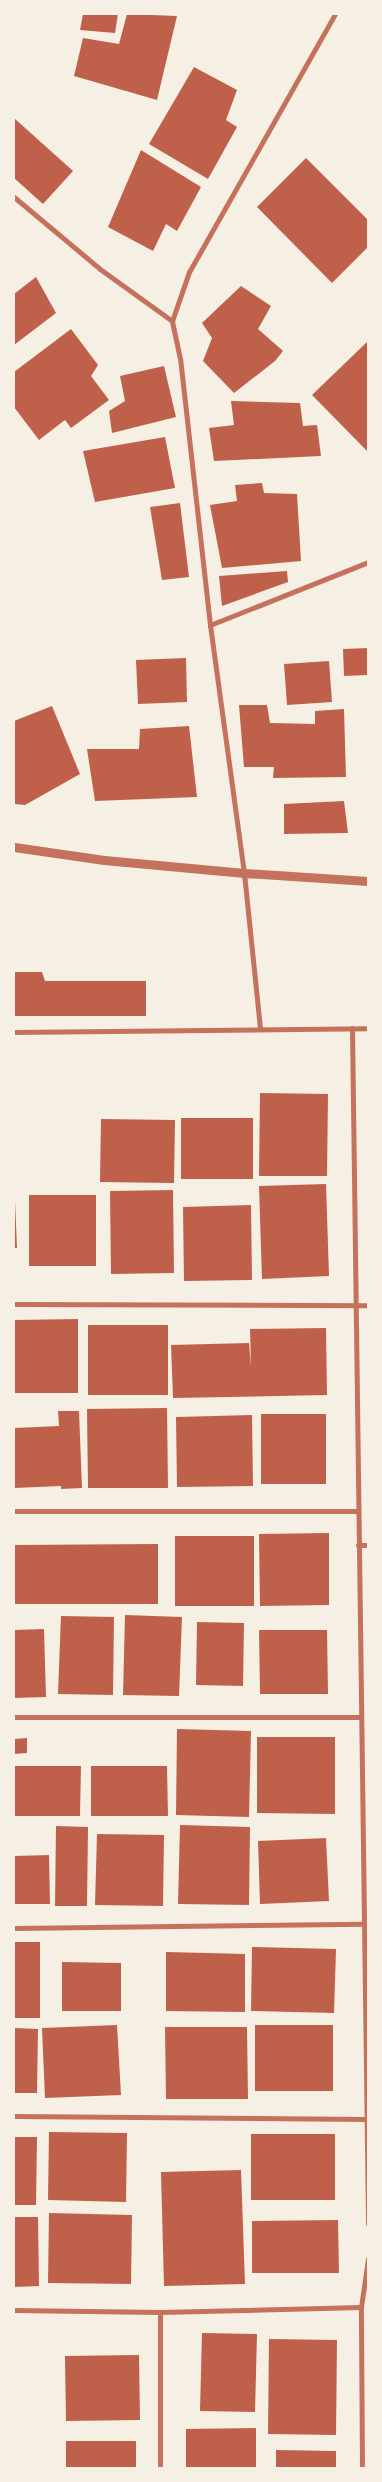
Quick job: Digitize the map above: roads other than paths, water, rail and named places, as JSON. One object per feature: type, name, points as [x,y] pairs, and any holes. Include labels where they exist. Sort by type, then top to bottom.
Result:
[{"type":"street","points":[[260,1028],[244,873],[210,625],[180,359],[172,321],[189,272],[336,14]]},
{"type":"street","points":[[14,197],[100,269],[172,321]]},
{"type":"street","points":[[210,625],[368,562]]},
{"type":"street","points":[[14,847],[104,860],[244,873],[368,881]]},
{"type":"street","points":[[352,1028],[368,2224]]},
{"type":"street","points":[[14,1032],[368,1028]]},
{"type":"street","points":[[14,1304],[368,1305]]},
{"type":"street","points":[[14,1511],[358,1510]]},
{"type":"street","points":[[358,1546],[368,1545]]},
{"type":"street","points":[[14,1717],[361,1717]]},
{"type":"street","points":[[361,1784],[368,1784]]},
{"type":"street","points":[[14,1928],[364,1924]]},
{"type":"street","points":[[14,2116],[367,2119]]},
{"type":"street","points":[[362,2468],[361,2307],[368,2259]]},
{"type":"street","points":[[14,2310],[160,2312],[361,2307]]},
{"type":"street","points":[[160,2312],[160,2468]]}]
